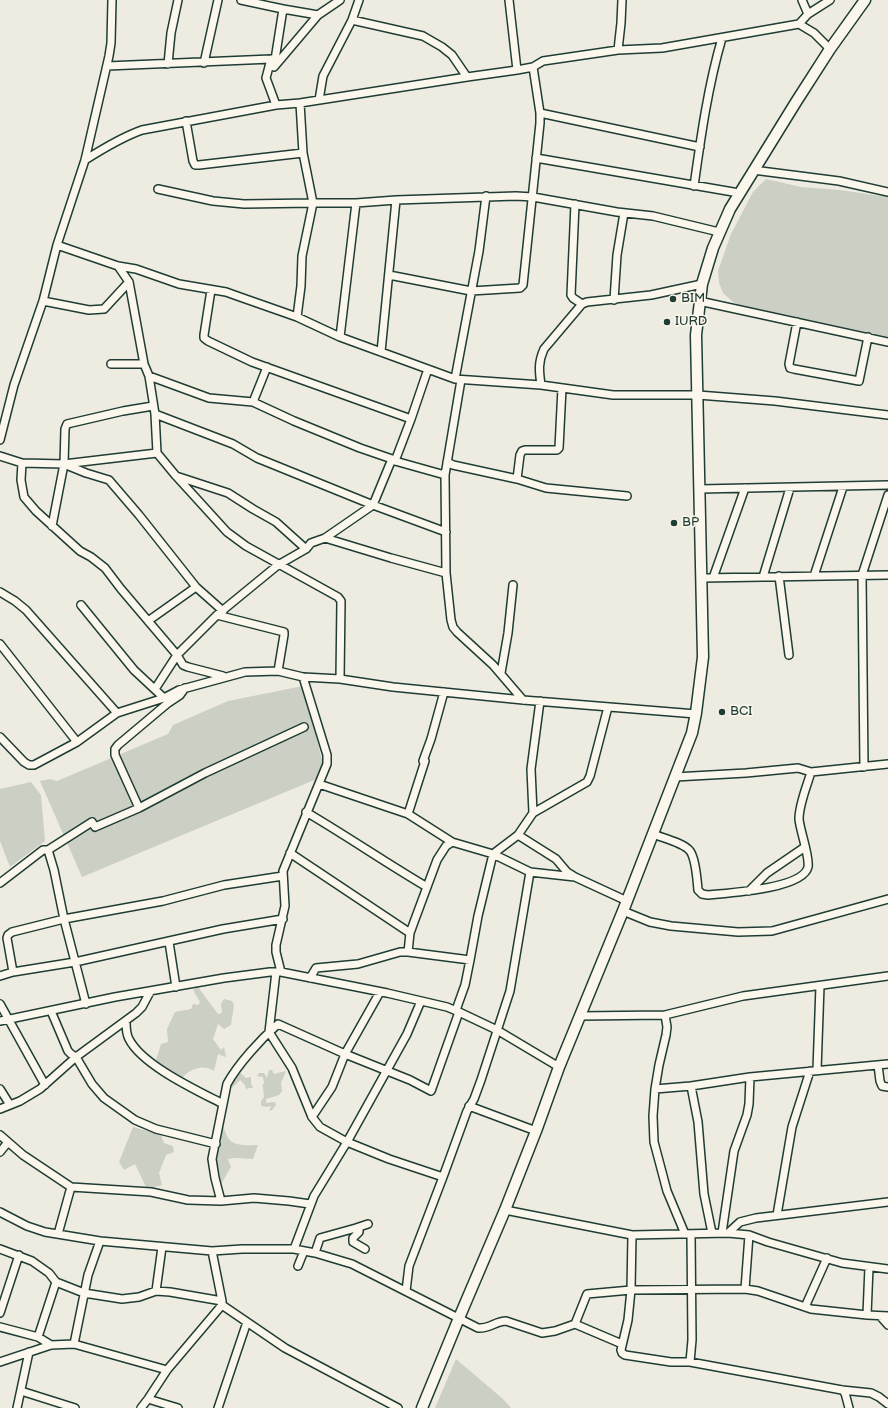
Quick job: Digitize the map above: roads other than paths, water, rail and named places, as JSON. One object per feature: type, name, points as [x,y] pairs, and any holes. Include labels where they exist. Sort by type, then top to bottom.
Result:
[{"type":"highway","points":[[422,1408],[505,1210],[559,1067],[627,901],[692,733],[696,714],[703,657],[696,336],[702,284],[713,248],[719,232],[739,193],[753,170],[830,49],[865,0]]},
{"type":"street","points":[[0,440],[14,385],[43,301],[57,245],[85,160],[111,44],[112,0]]},
{"type":"street","points":[[168,64],[171,33],[178,0]]},
{"type":"street","points":[[204,62],[218,0]]},
{"type":"street","points":[[241,0],[318,15]]},
{"type":"street","points":[[274,67],[318,15],[340,0]]},
{"type":"street","points":[[319,100],[323,76],[352,20],[359,0]]},
{"type":"street","points":[[509,0],[517,70]]},
{"type":"street","points":[[618,50],[622,0]]},
{"type":"street","points":[[802,0],[808,14]]},
{"type":"street","points":[[85,160],[110,144],[142,130],[276,105],[300,103],[517,70],[533,67],[544,61],[618,50],[662,48],[799,24],[808,14],[830,0]]},
{"type":"street","points":[[274,67],[283,9]]},
{"type":"street","points":[[352,20],[423,36],[442,47],[452,55],[468,77]]},
{"type":"street","points":[[799,24],[814,33],[830,49]]},
{"type":"street","points":[[694,186],[713,74],[722,38]]},
{"type":"street","points":[[107,66],[271,59]]},
{"type":"street","points":[[271,59],[274,67]]},
{"type":"street","points":[[271,59],[266,78],[276,105]]},
{"type":"street","points":[[389,276],[471,292],[520,288],[523,285],[533,197],[540,113],[533,67]]},
{"type":"street","points":[[297,317],[301,286],[302,256],[312,203],[303,153],[300,103]]},
{"type":"street","points":[[540,113],[700,147]]},
{"type":"street","points":[[186,121],[195,165],[199,166],[303,153]]},
{"type":"street","points":[[536,158],[739,193]]},
{"type":"street","points":[[753,170],[839,180],[888,192]]},
{"type":"street","points":[[158,189],[213,201],[244,204],[356,204],[396,200],[486,196],[533,197],[653,216],[719,232]]},
{"type":"street","points":[[486,196],[445,474],[446,573],[453,626],[501,673],[523,700]]},
{"type":"street","points":[[381,352],[396,200]]},
{"type":"street","points":[[340,337],[356,204]]},
{"type":"street","points":[[575,204],[571,295],[582,304]]},
{"type":"street","points":[[614,300],[624,212]]},
{"type":"street","points":[[57,245],[118,266],[136,269],[179,284],[240,297],[297,317],[340,337],[458,379],[541,385],[619,395],[698,395],[776,401],[888,415]]},
{"type":"street","points":[[118,266],[129,281],[144,364],[149,376],[155,414],[157,452],[176,476],[227,532],[246,546],[332,594],[341,601],[340,679]]},
{"type":"street","points":[[43,301],[89,310],[104,309],[129,281],[136,269]]},
{"type":"street","points":[[541,385],[539,365],[540,357],[544,349],[582,304],[587,302],[614,300],[651,294],[702,284]]},
{"type":"street","points":[[212,290],[204,338],[243,358],[267,368],[412,419]]},
{"type":"street","points":[[699,301],[888,342]]},
{"type":"street","points":[[797,322],[789,364],[790,368],[794,369],[858,381],[868,337]]},
{"type":"street","points":[[111,364],[144,364]]},
{"type":"street","points":[[253,402],[267,368]]},
{"type":"street","points":[[155,689],[177,655],[216,615],[223,611],[278,565],[306,549],[311,543],[325,538],[373,505],[412,419],[428,369]]},
{"type":"street","points":[[149,376],[209,398],[253,402],[327,434],[393,460],[445,474]]},
{"type":"street","points":[[517,479],[520,455],[522,451],[556,450],[559,448],[562,388]]},
{"type":"street","points":[[52,526],[64,464],[65,429],[67,424],[123,411],[153,406]]},
{"type":"street","points":[[155,414],[233,444],[257,458],[373,505],[446,532]]},
{"type":"street","points":[[0,456],[22,463],[64,464],[157,452]]},
{"type":"street","points":[[447,462],[475,471],[517,479],[554,489],[627,496]]},
{"type":"street","points":[[22,463],[21,480],[24,498],[36,511],[80,551],[91,557],[105,568],[177,655],[183,665],[225,677]]},
{"type":"street","points":[[64,464],[109,480],[196,587],[223,611]]},
{"type":"street","points":[[176,476],[228,493],[276,522],[306,549]]},
{"type":"street","points":[[700,490],[888,485]]},
{"type":"street","points":[[814,576],[843,487]]},
{"type":"street","points":[[713,578],[745,488]]},
{"type":"street","points":[[763,577],[790,488]]},
{"type":"street","points":[[864,767],[862,575],[888,495]]},
{"type":"street","points":[[325,538],[446,573]]},
{"type":"street","points":[[702,578],[888,575]]},
{"type":"street","points":[[779,576],[789,655]]},
{"type":"street","points":[[501,673],[508,633],[513,585]]},
{"type":"street","points":[[148,621],[196,587]]},
{"type":"street","points":[[0,592],[26,610],[117,713]]},
{"type":"street","points":[[80,605],[134,670],[164,698]]},
{"type":"street","points":[[216,615],[284,632],[278,671]]},
{"type":"street","points":[[0,644],[77,742]]},
{"type":"street","points":[[0,737],[24,762],[29,765],[34,765],[77,742],[117,713],[164,698],[185,688],[245,672],[278,671],[303,677],[340,679],[393,687],[523,700],[696,714]]},
{"type":"street","points":[[303,677],[327,754],[327,764],[285,865],[283,876],[285,906],[276,945],[278,972],[269,1032],[292,1068],[312,1117],[320,1127],[347,1142],[389,1159],[443,1177]]},
{"type":"street","points":[[139,808],[115,755],[115,749],[168,703],[180,695],[185,688]]},
{"type":"street","points":[[408,814],[426,761],[423,761],[431,740],[444,692]]},
{"type":"street","points":[[533,813],[531,769],[540,701]]},
{"type":"street","points":[[221,1200],[212,1159],[227,1084],[232,1074],[269,1032],[278,1024],[431,1090],[458,1011],[465,985],[492,854],[518,835],[533,813],[587,782],[590,776],[608,707]]},
{"type":"street","points":[[0,883],[43,850],[48,850],[92,822],[95,827],[139,808],[205,773],[304,727]]},
{"type":"street","points":[[675,777],[798,768],[811,772],[888,764]]},
{"type":"street","points":[[653,834],[685,847],[691,852],[695,864],[698,890],[702,894],[708,895],[749,891],[775,886],[798,878],[806,872],[808,865],[799,820],[800,811],[811,772]]},
{"type":"street","points":[[319,784],[408,814],[452,842],[492,854],[530,872],[575,877]]},
{"type":"street","points":[[306,812],[348,836],[390,866],[427,887]]},
{"type":"street","points":[[518,835],[556,859],[567,872],[575,877],[627,901]]},
{"type":"street","points":[[408,952],[410,933],[441,852],[452,842]]},
{"type":"street","points":[[749,891],[767,873],[805,847]]},
{"type":"street","points":[[48,850],[86,1004]]},
{"type":"street","points":[[290,854],[410,933]]},
{"type":"street","points":[[406,1291],[409,1266],[469,1106],[474,1099],[481,1080],[512,985],[530,872]]},
{"type":"street","points":[[13,972],[7,938],[12,932],[64,919],[163,901],[229,884],[283,876]]},
{"type":"street","points":[[623,911],[661,925],[753,932],[772,931],[888,898]]},
{"type":"street","points":[[0,976],[13,972],[75,962],[222,929],[283,919]]},
{"type":"street","points":[[169,942],[176,987]]},
{"type":"street","points":[[310,978],[316,968],[358,964],[400,952],[470,960]]},
{"type":"street","points":[[0,1021],[115,997],[224,978],[278,972],[380,992],[458,1011],[497,1030],[559,1067]]},
{"type":"street","points":[[580,1016],[665,1015],[743,996],[888,976]]},
{"type":"street","points":[[777,1215],[792,1127],[813,1071],[820,986]]},
{"type":"street","points":[[0,1109],[30,1096],[45,1085],[76,1057],[126,1021],[142,1007],[150,992]]},
{"type":"street","points":[[312,1117],[332,1087],[345,1054],[380,992]]},
{"type":"street","points":[[294,1249],[314,1196],[347,1142],[407,1034],[421,1001]]},
{"type":"street","points":[[0,1004],[45,1085]]},
{"type":"street","points":[[51,1011],[68,1051],[76,1057],[92,1084],[104,1098],[135,1120],[156,1129],[216,1144]]},
{"type":"street","points":[[665,1015],[667,1027],[655,1089],[653,1130],[656,1153],[670,1200],[688,1234],[692,1289],[692,1340],[690,1362]]},
{"type":"street","points":[[126,1021],[127,1036],[129,1041],[146,1059],[184,1084],[223,1104]]},
{"type":"street","points":[[655,1089],[691,1086],[750,1077],[888,1064]]},
{"type":"street","points":[[878,1065],[880,1082],[882,1086],[888,1087]]},
{"type":"street","points":[[725,1233],[734,1151],[747,1115],[750,1077]]},
{"type":"street","points":[[691,1086],[698,1122],[704,1194],[712,1234]]},
{"type":"street","points":[[0,1089],[10,1105]]},
{"type":"street","points":[[469,1106],[536,1130]]},
{"type":"street","points":[[0,1135],[23,1155],[71,1187],[151,1192],[188,1200],[254,1198],[310,1204]]},
{"type":"street","points":[[0,1152],[8,1142]]},
{"type":"street","points":[[58,1234],[71,1187]]},
{"type":"street","points":[[725,1233],[740,1222],[756,1218],[888,1202]]},
{"type":"street","points":[[505,1210],[632,1235],[725,1233],[749,1235],[768,1242],[842,1263],[888,1269]]},
{"type":"street","points":[[0,1212],[27,1226],[45,1232],[100,1241],[212,1251],[242,1249],[294,1249],[315,1253],[352,1264],[478,1328],[483,1328],[506,1320],[542,1333],[555,1331],[575,1324],[622,1344]]},
{"type":"street","points":[[315,1253],[320,1238],[368,1224]]},
{"type":"street","points":[[356,1228],[359,1232],[353,1238],[353,1242],[365,1250]]},
{"type":"street","points":[[632,1235],[631,1290],[628,1320],[622,1344],[622,1353],[624,1355],[671,1362],[690,1362],[842,1390],[871,1393],[879,1396],[888,1404]]},
{"type":"street","points":[[745,1289],[749,1235]]},
{"type":"street","points":[[74,1344],[88,1275],[100,1241]]},
{"type":"street","points":[[156,1291],[162,1247]]},
{"type":"street","points":[[0,1249],[32,1261],[43,1268],[56,1282],[84,1293],[122,1299],[139,1297],[156,1291],[170,1292],[222,1303],[285,1348],[398,1408]]},
{"type":"street","points":[[140,1408],[148,1400],[168,1370],[222,1303],[212,1251]]},
{"type":"street","points":[[298,1266],[304,1251]]},
{"type":"street","points":[[0,1313],[19,1255]]},
{"type":"street","points":[[805,1307],[827,1258]]},
{"type":"street","points":[[867,1315],[869,1267]]},
{"type":"street","points":[[38,1338],[56,1282]]},
{"type":"street","points":[[575,1324],[587,1294],[631,1290],[745,1289],[758,1291],[805,1307],[867,1315],[888,1316]]},
{"type":"street","points":[[880,1316],[888,1325]]},
{"type":"street","points":[[218,1408],[247,1322]]},
{"type":"street","points":[[0,1327],[38,1338],[51,1345]]},
{"type":"street","points":[[0,1362],[51,1345],[74,1344],[168,1370]]},
{"type":"street","points":[[17,1408],[22,1391],[29,1352]]},
{"type":"street","points":[[842,1390],[845,1393],[849,1408]]},
{"type":"street","points":[[22,1391],[75,1408]]},
{"type":"street","points":[[148,1400],[178,1408]]},
{"type":"place","name":"BIM","points":[[673,299]]},
{"type":"place","name":"IURD","points":[[667,322]]},
{"type":"place","name":"BP","points":[[674,523]]},
{"type":"place","name":"BCI","points":[[722,712]]}]
